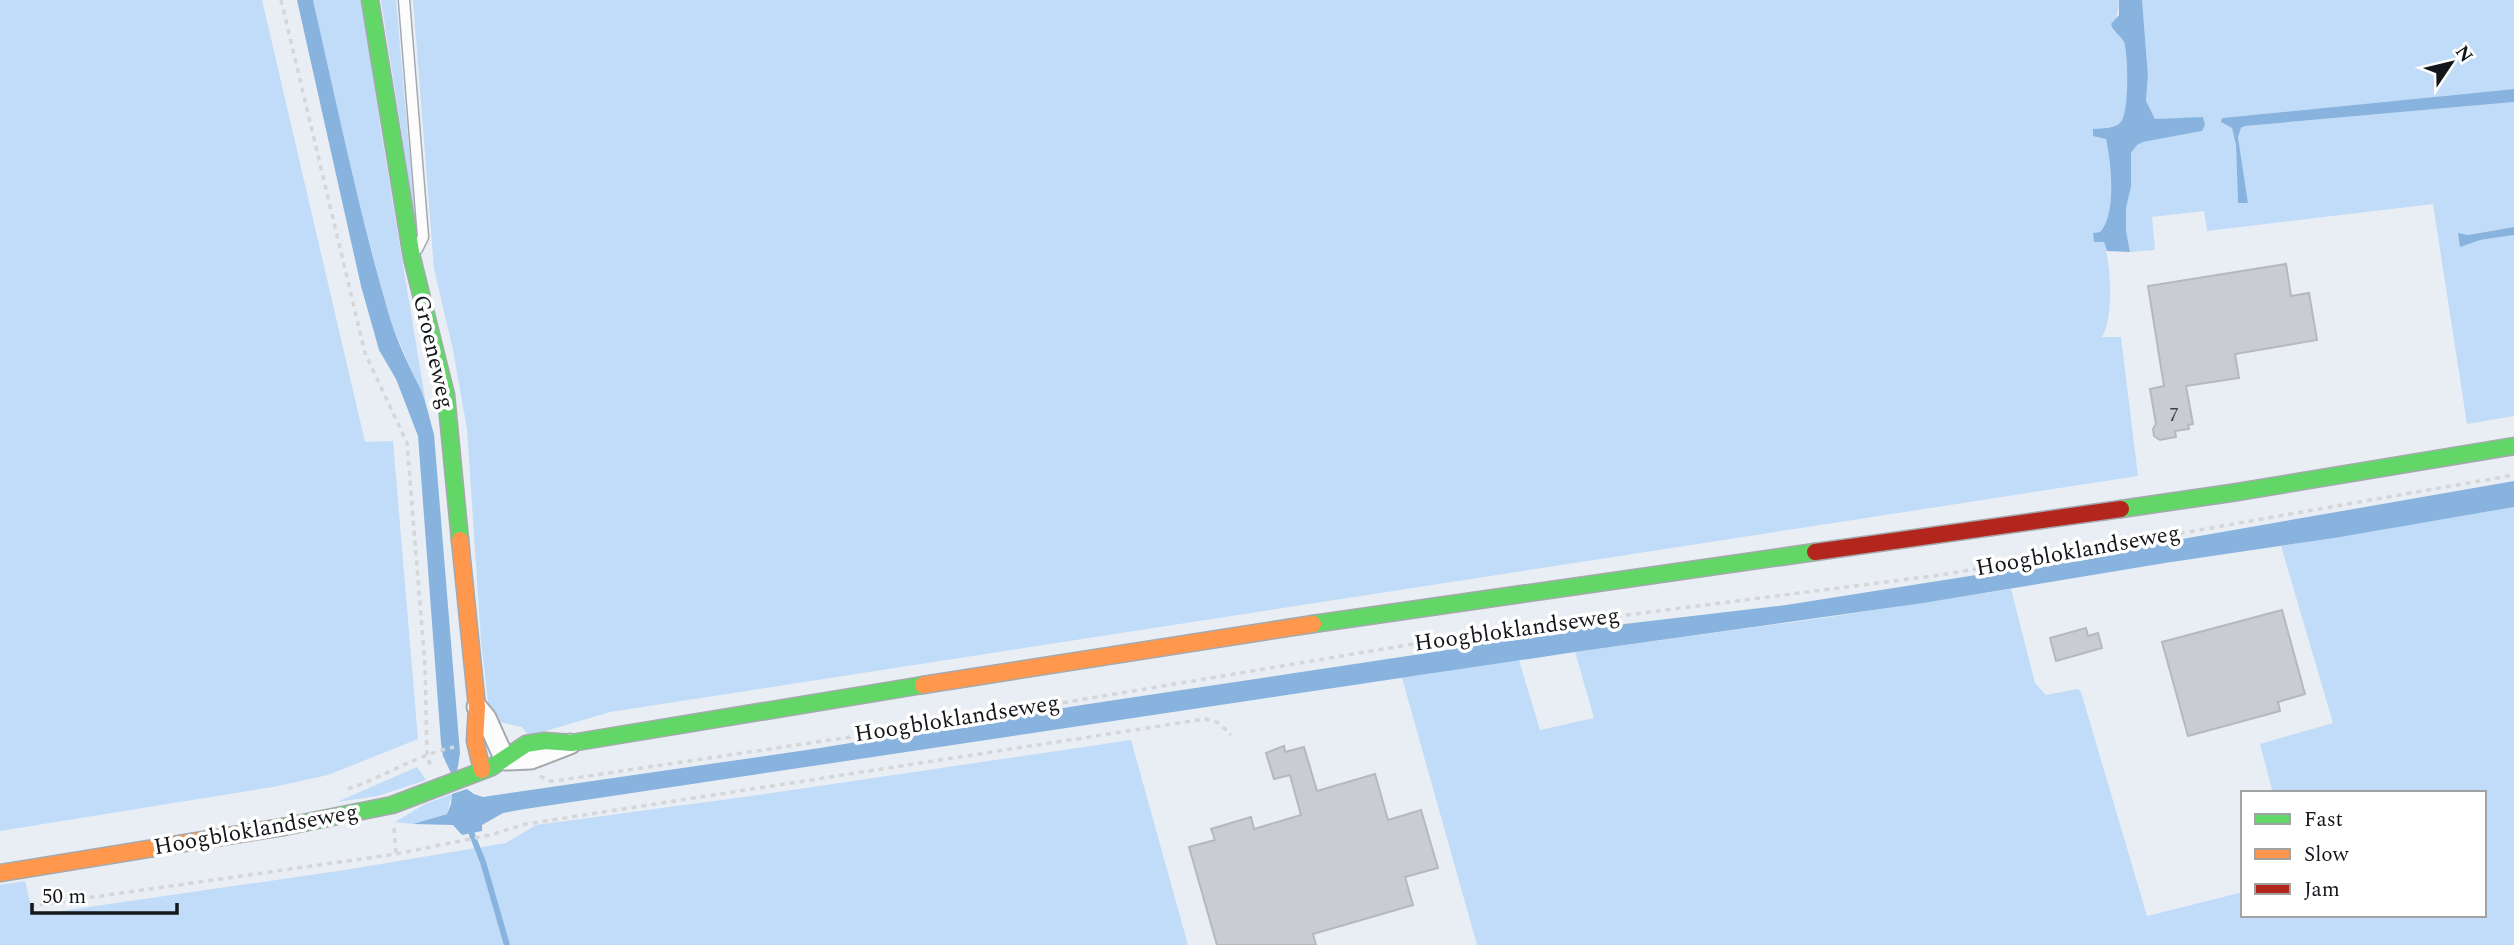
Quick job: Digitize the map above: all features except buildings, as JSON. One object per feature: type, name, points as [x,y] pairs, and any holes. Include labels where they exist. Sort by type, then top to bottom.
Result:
[{"type":"street","name":"Groeneweg","points":[[370,0],[412,258],[446,395],[477,707],[475,773]]},
{"type":"street","name":"Hoogbloklandseweg","points":[[505,760],[531,759],[571,743],[1204,639],[2231,493],[2514,446]]},
{"type":"street","name":"Groeneweg","points":[[477,707],[486,718],[505,760]]},
{"type":"street","name":"Hoogbloklandseweg","points":[[0,873],[303,824],[392,805],[505,760],[527,744],[542,741],[571,743]]},
{"type":"lane","points":[[404,0],[423,237],[412,258]]},
{"type":"path","points":[[281,0],[365,353],[407,443],[425,666],[427,754]]},
{"type":"path","name":"Hoogbloklandseweg","points":[[531,759],[542,779],[561,780],[924,726],[1461,636],[1941,575],[2514,475]]},
{"type":"path","points":[[30,906],[396,853],[490,835],[526,824],[1205,719],[1219,723],[1231,735]]},
{"type":"path","name":"Hoogbloklandseweg","points":[[345,790],[427,754],[461,746]]},
{"type":"shaded area","points":[[0,0],[262,0],[365,442],[393,441],[418,739],[328,775],[273,787],[0,831]]},
{"type":"shaded area","points":[[297,0],[313,0],[378,276],[395,333],[423,396],[434,434],[460,753],[457,772],[451,773],[443,756],[441,743],[418,436],[396,379],[379,350],[361,286]]},
{"type":"shaded area","points":[[313,0],[362,0],[426,404],[392,325],[384,297],[355,187]]},
{"type":"shaded area","points":[[381,0],[396,0],[416,227]]},
{"type":"shaded area","points":[[413,0],[2119,0],[2113,30],[2124,42],[2127,59],[2126,108],[2117,125],[2094,129],[2097,136],[2106,139],[2110,161],[2111,201],[2105,224],[2100,232],[2093,233],[2099,241],[2104,242],[2110,277],[2110,304],[2102,337],[2121,337],[2138,476],[610,712],[529,736],[522,727],[495,721],[489,710],[481,641],[467,429],[453,350],[434,269]]},
{"type":"shaded area","points":[[2119,0],[2142,0],[2148,75],[2146,101],[2155,119],[2203,117],[2205,125],[2202,131],[2143,142],[2131,153],[2131,187],[2126,208],[2130,252],[2107,251],[2104,242],[2094,242],[2093,233],[2100,232],[2109,214],[2111,188],[2106,139],[2093,136],[2093,129],[2117,125],[2123,118],[2125,109],[2125,48],[2124,42],[2111,24],[2119,15]]},
{"type":"shaded area","points":[[2142,0],[2514,0],[2514,89],[2222,118],[2224,124],[2232,128],[2236,145],[2238,202],[2248,203],[2238,137],[2241,128],[2245,126],[2514,102],[2514,227],[2468,235],[2459,234],[2461,246],[2514,235],[2514,416],[2467,424],[2433,204],[2207,231],[2204,211],[2152,217],[2155,250],[2130,252],[2126,208],[2131,187],[2131,153],[2136,145],[2143,142],[2202,131],[2178,119],[2155,119],[2146,102],[2148,75]]},
{"type":"shaded area","points":[[2514,89],[2514,102],[2245,126],[2241,128],[2238,137],[2248,203],[2238,203],[2236,145],[2232,128],[2221,122],[2222,118]]},
{"type":"shaded area","points":[[2514,227],[2514,235],[2480,240],[2460,247],[2458,233],[2468,235]]},
{"type":"shaded area","points":[[2514,481],[2514,507],[2334,538],[1923,603],[1575,652],[525,809],[503,813],[482,825],[482,831],[462,835],[453,825],[413,824],[447,814],[452,794],[467,789],[483,797],[820,748],[1556,632],[1786,605],[1976,575]]},
{"type":"shaded area","points":[[2514,507],[2514,945],[1477,945],[1402,678],[1519,660],[1540,730],[1594,718],[1575,652],[2011,589],[2035,683],[2046,695],[2078,689],[2081,692],[2147,916],[2241,892],[2241,917],[2486,917],[2486,791],[2272,791],[2260,744],[2333,723],[2281,546]]},
{"type":"shaded area","points":[[1131,740],[1188,945],[0,945],[0,885],[25,881],[33,915],[345,870],[506,843],[536,825]]},
{"type":"shaded area","points":[[417,767],[426,780],[378,796],[337,802]]},
{"type":"shaded area","points":[[452,794],[447,814],[413,824],[395,822],[425,804]]},
{"type":"waterway","points":[[469,827],[483,862],[507,945]]},
{"type":"traffic: fast","points":[[370,0],[412,258],[446,395],[460,540]]},
{"type":"traffic: fast","points":[[2121,509],[2514,446]]},
{"type":"traffic: fast","points":[[1313,624],[1815,552]]},
{"type":"traffic: fast","points":[[283,827],[392,805],[492,767],[526,744],[545,741],[571,743],[923,685]]},
{"type":"traffic: slow","points":[[460,540],[477,707],[475,741],[482,770]]},
{"type":"traffic: slow","points":[[923,685],[1313,624]]},
{"type":"traffic: slow","points":[[0,873],[283,827]]},
{"type":"traffic: jam","points":[[1815,552],[2121,509]]}]
